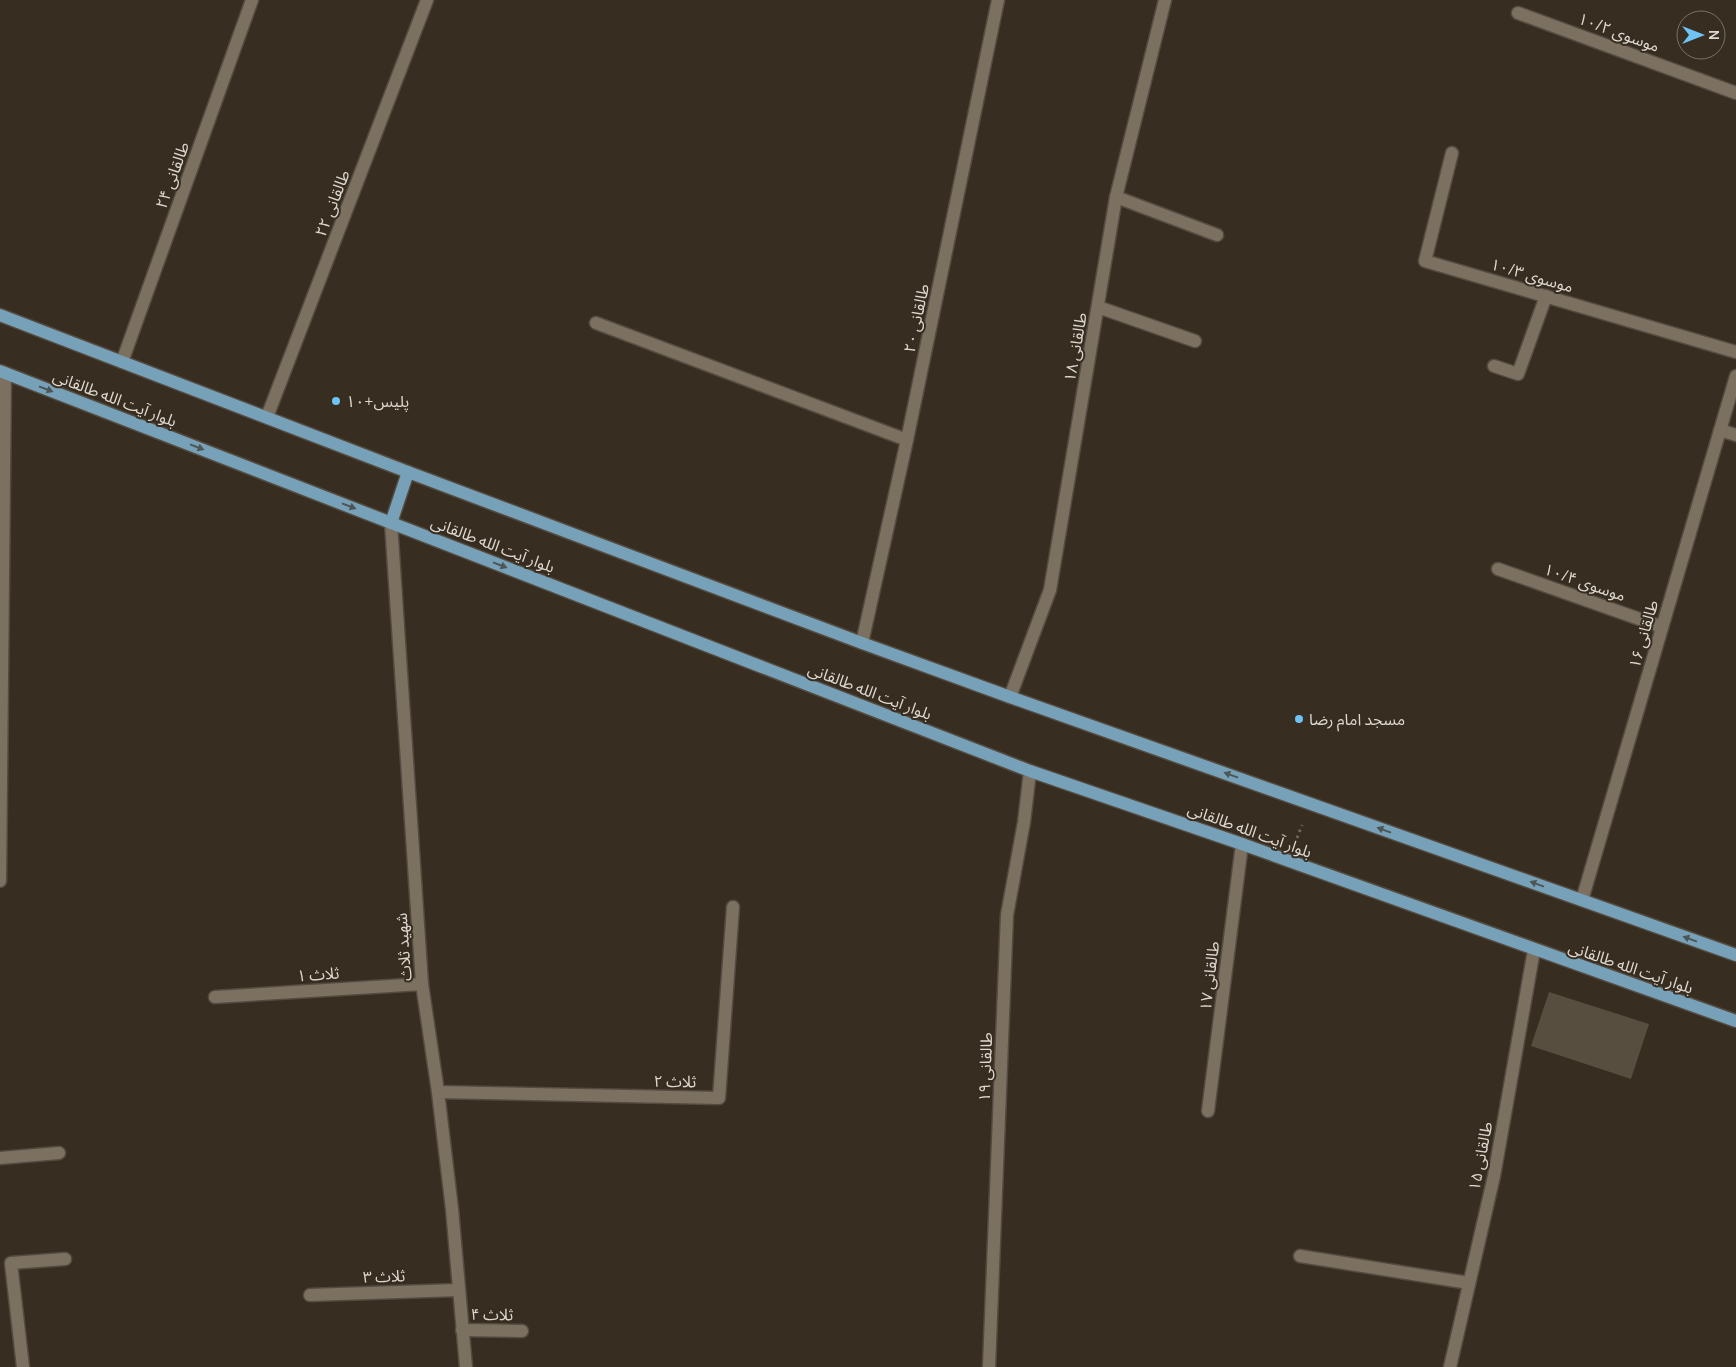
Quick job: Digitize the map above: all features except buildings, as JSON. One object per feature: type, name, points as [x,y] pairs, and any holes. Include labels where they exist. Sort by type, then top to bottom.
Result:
[{"type":"main road","points":[[0,315],[408,472],[862,643],[1736,955]]},
{"type":"main road","name":"بلوار آیت الله طالقانی","points":[[2,372],[1030,771],[1242,844],[1736,1021]]},
{"type":"main road","points":[[391,522],[408,472]]},
{"type":"street","name":"طالقانی ۲۴","points":[[122,362],[252,0]]},
{"type":"street","name":"طالقانی ۲۲","points":[[268,417],[427,0]]},
{"type":"street","name":"طالقانی ۲۰","points":[[862,643],[907,440],[998,0]]},
{"type":"street","name":"طالقانی ۱۸","points":[[1010,697],[1050,590],[1116,197],[1166,0]]},
{"type":"street","name":"موسوی ۱۰/۲","points":[[1518,13],[1736,93]]},
{"type":"street","name":"موسوی ۱۰/۳","points":[[1452,153],[1425,261],[1736,352]]},
{"type":"street","points":[[1116,197],[1216,235]]},
{"type":"street","points":[[1494,366],[1518,374],[1546,296]]},
{"type":"street","points":[[1098,307],[1195,341]]},
{"type":"street","points":[[596,323],[907,440]]},
{"type":"street","points":[[0,881],[2,372]]},
{"type":"street","name":"طالقانی ۱۶","points":[[1582,900],[1736,376]]},
{"type":"street","points":[[1720,430],[1736,435]]},
{"type":"street","name":"شهید ثلاث","points":[[391,522],[422,984],[438,1092],[452,1209],[466,1367]]},
{"type":"street","name":"موسوی ۱۰/۴","points":[[1498,569],[1662,627]]},
{"type":"street","name":"طالقانی ۱۹","points":[[989,1367],[1007,915],[1024,822],[1030,771]]},
{"type":"street","name":"طالقانی ۱۷","points":[[1208,1111],[1242,844]]},
{"type":"street","name":"ثلاث ۲","points":[[438,1092],[720,1098],[733,907]]},
{"type":"street","name":"طالقانی ۱۵","points":[[1450,1367],[1494,1176],[1534,950]]},
{"type":"street","name":"ثلاث ۱","points":[[215,997],[422,984]]},
{"type":"street","points":[[0,1158],[59,1153]]},
{"type":"street","points":[[1300,1256],[1469,1283]]},
{"type":"street","points":[[23,1367],[10,1263],[65,1259]]},
{"type":"street","name":"ثلاث ۳","points":[[310,1295],[458,1290]]},
{"type":"street","name":"ثلاث ۴","points":[[462,1330],[522,1331]]},
{"type":"path","points":[[1290,862],[1310,804]]},
{"type":"place","name":"پلیس+۱۰","points":[[336,401]]},
{"type":"place","name":"مسجد امام رضا","points":[[1299,719]]}]
